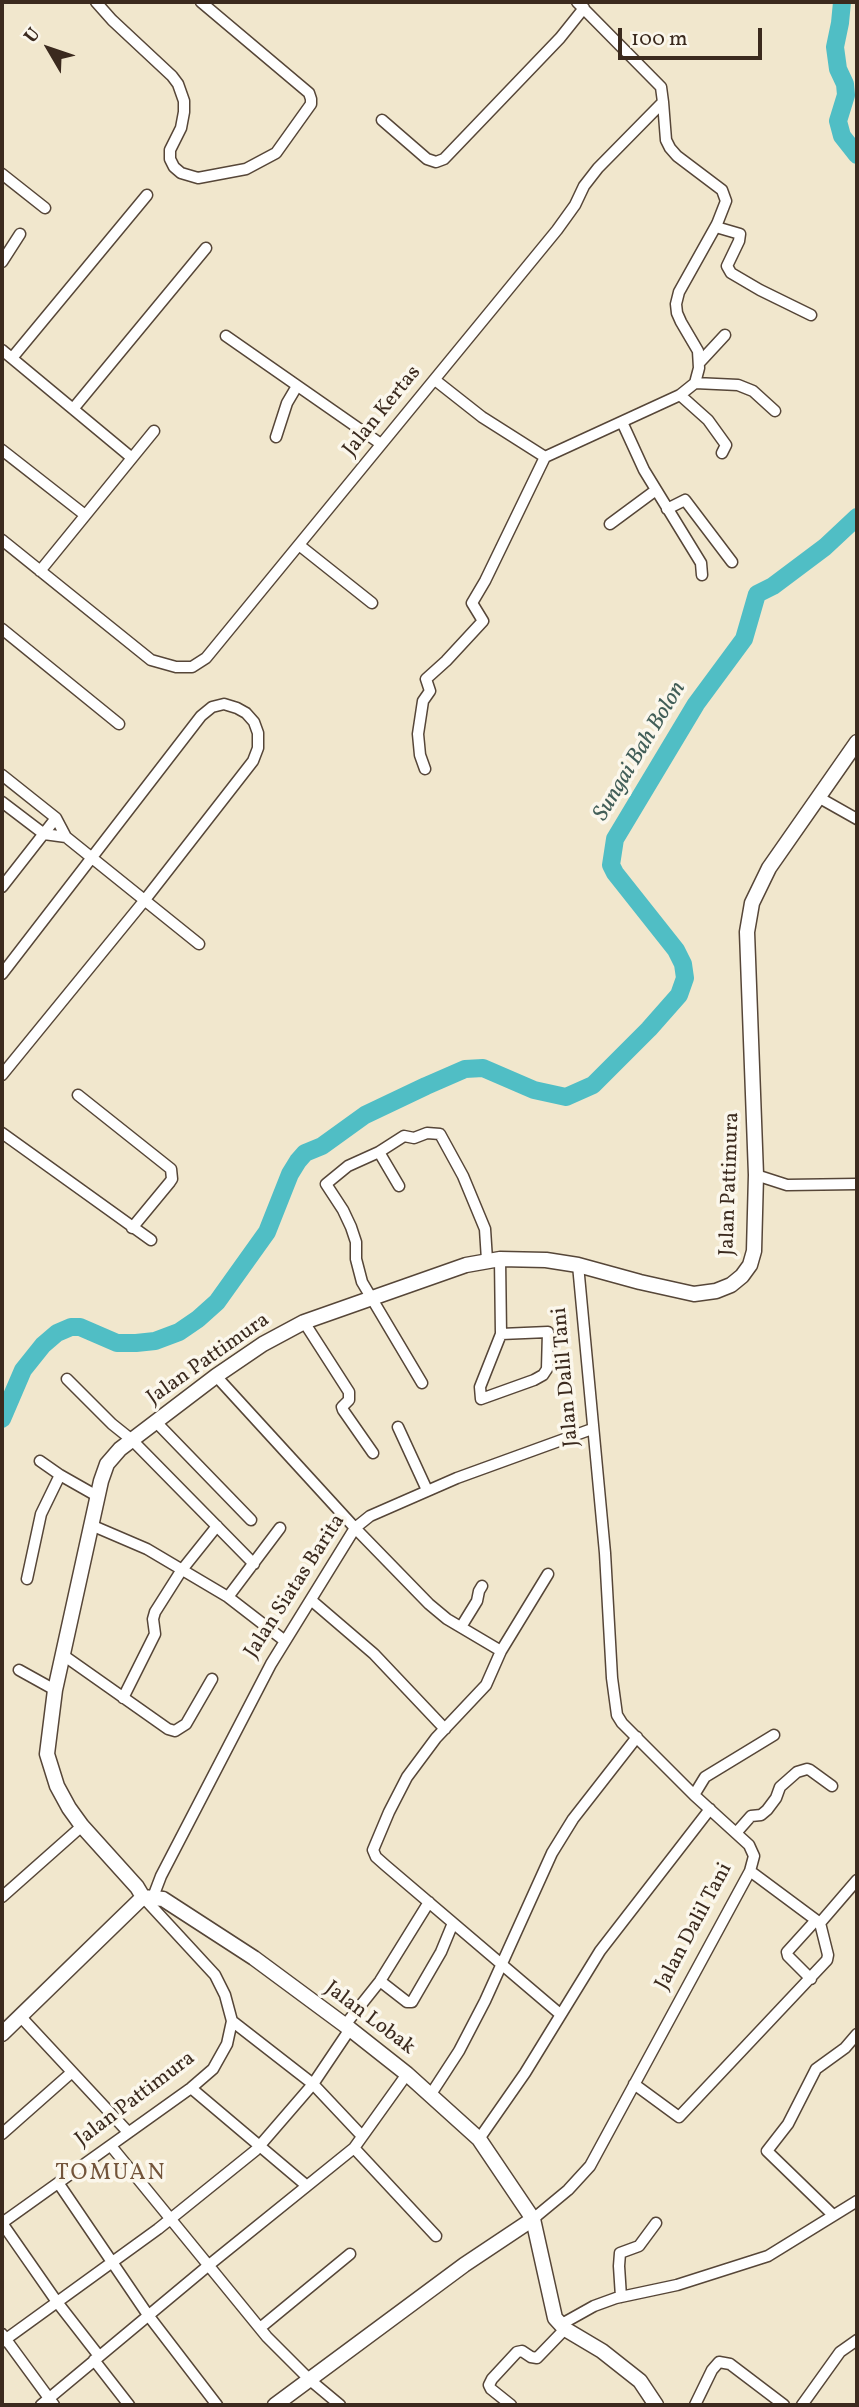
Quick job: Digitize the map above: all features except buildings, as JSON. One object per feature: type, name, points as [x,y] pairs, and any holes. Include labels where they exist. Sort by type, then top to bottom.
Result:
[{"type":"street","points":[[96,2],[177,84],[184,100],[184,112],[181,128],[170,150],[170,159],[181,173],[198,178],[246,169],[276,153],[311,104],[309,93],[201,2]]},
{"type":"street","points":[[382,120],[426,159],[436,162],[444,159],[560,38],[581,5],[661,87],[666,140],[670,148],[725,194],[726,201],[716,227],[679,292],[676,304],[681,322],[698,351],[695,383],[680,395],[545,457],[472,603],[483,621],[428,685],[418,734],[420,755],[425,769]]},
{"type":"street","name":"Jalan Kertas","points":[[2,540],[150,660],[176,667],[192,667],[206,658],[557,230],[598,168],[663,103]]},
{"type":"street","points":[[2,174],[45,208]]},
{"type":"street","points":[[12,358],[148,195]]},
{"type":"street","points":[[716,227],[740,234],[727,269],[744,282],[811,315]]},
{"type":"street","points":[[2,260],[20,234]]},
{"type":"street","points":[[73,409],[206,248]]},
{"type":"street","points":[[789,320],[796,309]]},
{"type":"street","points":[[699,362],[725,335]]},
{"type":"street","points":[[226,336],[381,444]]},
{"type":"street","points":[[2,350],[132,458]]},
{"type":"street","points":[[435,380],[482,417],[545,457]]},
{"type":"street","points":[[695,383],[746,388],[775,411]]},
{"type":"street","points":[[276,438],[287,403],[297,386]]},
{"type":"street","points":[[680,395],[708,421],[726,445],[722,453]]},
{"type":"street","points":[[622,422],[656,490],[701,563],[702,575]]},
{"type":"street","points":[[40,571],[154,431]]},
{"type":"street","points":[[2,450],[85,515]]},
{"type":"street","points":[[610,524],[656,490]]},
{"type":"street","points":[[667,509],[685,500],[732,562]]},
{"type":"street","points":[[299,545],[372,603]]},
{"type":"street","points":[[2,629],[120,724]]},
{"type":"street","points":[[2,974],[201,716],[212,707],[224,704],[246,713],[254,722],[258,733],[258,748],[253,761],[147,903],[2,1075]]},
{"type":"street","name":"Jalan Pattimura","points":[[2,2223],[191,2088],[213,2069],[227,2044],[232,2021],[225,1995],[215,1975],[82,1826],[57,1786],[47,1754],[55,1690],[97,1496],[107,1464],[132,1440],[263,1344],[303,1322],[466,1265],[494,1260],[546,1260],[578,1265],[694,1294],[716,1291],[742,1276],[750,1265],[754,1251],[756,1202],[747,932],[752,903],[769,868],[857,742]]},
{"type":"street","points":[[2,775],[56,818],[66,837],[199,944]]},
{"type":"street","points":[[818,797],[857,819]]},
{"type":"street","points":[[2,802],[44,834],[66,837]]},
{"type":"street","points":[[2,887],[56,818]]},
{"type":"street","points":[[78,1096],[171,1169],[172,1179],[132,1228]]},
{"type":"street","points":[[2,1133],[151,1240]]},
{"type":"street","points":[[422,1383],[362,1282],[351,1227],[326,1184],[339,1172],[404,1136],[414,1138],[427,1133],[440,1134],[463,1176],[485,1229],[494,1260],[501,1334],[480,1387],[481,1399],[534,1380],[547,1369],[548,1332],[501,1334]]},
{"type":"street","points":[[379,1152],[398,1186]]},
{"type":"street","points":[[756,1179],[787,1185],[857,1184]]},
{"type":"street","name":"Jalan Dalil Tani","points":[[275,2405],[473,2258],[533,2219],[575,2183],[590,2166],[753,1864],[753,1851],[622,1723],[615,1707],[605,1553],[578,1265]]},
{"type":"street","points":[[303,1322],[349,1392],[349,1400],[342,1408],[373,1453]]},
{"type":"street","points":[[216,1376],[355,1528],[429,1604],[460,1627],[501,1651]]},
{"type":"street","points":[[67,1379],[132,1440],[254,1564]]},
{"type":"street","points":[[156,1422],[251,1520]]},
{"type":"street","points":[[398,1427],[427,1490]]},
{"type":"street","name":"Jalan Siatas Barita","points":[[2,2034],[148,1897],[285,1641],[355,1528],[370,1516],[427,1490],[500,1460],[592,1429]]},
{"type":"street","points":[[40,1461],[97,1496]]},
{"type":"street","points":[[27,1579],[40,1514],[60,1475]]},
{"type":"street","points":[[91,1525],[137,1544],[228,1597],[285,1641]]},
{"type":"street","points":[[123,1698],[155,1634],[153,1616],[181,1571],[217,1526]]},
{"type":"street","points":[[228,1597],[281,1528]]},
{"type":"street","points":[[548,1574],[501,1651],[486,1685],[444,1729],[408,1777],[373,1850],[376,1857],[560,2014]]},
{"type":"street","points":[[460,1627],[477,1601],[482,1586]]},
{"type":"street","points":[[311,1600],[374,1654],[444,1729]]},
{"type":"street","points":[[63,1655],[168,1729],[175,1731],[186,1724],[212,1679]]},
{"type":"street","points":[[19,1670],[55,1690]]},
{"type":"street","points":[[694,1795],[705,1777],[774,1735]]},
{"type":"street","points":[[431,2094],[459,2051],[552,1853],[573,1819],[636,1737]]},
{"type":"street","points":[[736,1833],[751,1816],[761,1815],[776,1798],[780,1787],[797,1772],[810,1770],[832,1786]]},
{"type":"street","points":[[480,2139],[525,2073],[600,1951],[710,1809]]},
{"type":"street","points":[[2,1897],[82,1826]]},
{"type":"street","points":[[634,2084],[679,2117],[828,1958],[818,1921],[750,1871]]},
{"type":"street","points":[[811,1979],[788,1956],[788,1952],[857,1880]]},
{"type":"street","name":"Jalan Lobak","points":[[148,1897],[163,1899],[254,1958],[348,2027],[431,2094],[480,2139],[533,2219]]},
{"type":"street","points":[[407,2074],[354,2148],[96,2358],[48,2403],[3,2338],[113,2262],[260,2146],[313,2084],[429,1902]]},
{"type":"street","points":[[380,1981],[407,2003],[412,2002],[441,1952],[453,1923]]},
{"type":"street","points":[[20,2016],[128,2132]]},
{"type":"street","points":[[232,2021],[313,2084],[362,2136]]},
{"type":"street","points":[[832,2214],[767,2151],[788,2124],[818,2066],[845,2048],[857,2034]]},
{"type":"street","points":[[2,2134],[71,2073]]},
{"type":"street","points":[[191,2088],[307,2186]]},
{"type":"street","points":[[111,2146],[260,2328],[340,2405]]},
{"type":"street","points":[[354,2148],[436,2236]]},
{"type":"street","points":[[59,2184],[148,2315],[217,2405]]},
{"type":"street","points":[[511,2405],[489,2385],[517,2351],[537,2358],[563,2327],[594,2306],[621,2297],[677,2285],[768,2256],[857,2201]]},
{"type":"street","points":[[533,2219],[550,2304],[563,2327],[624,2367],[640,2381],[656,2405]]},
{"type":"street","points":[[2,2223],[129,2405]]},
{"type":"street","points":[[621,2297],[620,2253],[639,2246],[656,2223]]},
{"type":"street","points":[[260,2328],[350,2254]]},
{"type":"street","points":[[802,2405],[840,2352],[857,2340]]},
{"type":"street","points":[[695,2405],[712,2370],[719,2362],[730,2364],[784,2405]]},
{"type":"waterway","name":"Sungai Bah Bolon","points":[[842,2],[835,47],[846,95],[838,121],[842,136],[857,155]]},
{"type":"waterway","name":"Sungai Bah Bolon","points":[[2,1419],[23,1370],[43,1345],[57,1333],[71,1327],[80,1327],[117,1343],[136,1343],[155,1341],[179,1332],[198,1319],[217,1302],[267,1232],[290,1174],[298,1161],[305,1153],[322,1146],[365,1115],[465,1069],[483,1068],[534,1090],[566,1097],[593,1085],[649,1029],[679,995],[685,978],[683,964],[676,950],[615,873],[611,865],[615,839],[696,704],[744,639],[757,594],[773,586],[825,547],[857,517]]},
{"type":"district","name":"TOMUAN","points":[[111,2175]]}]
